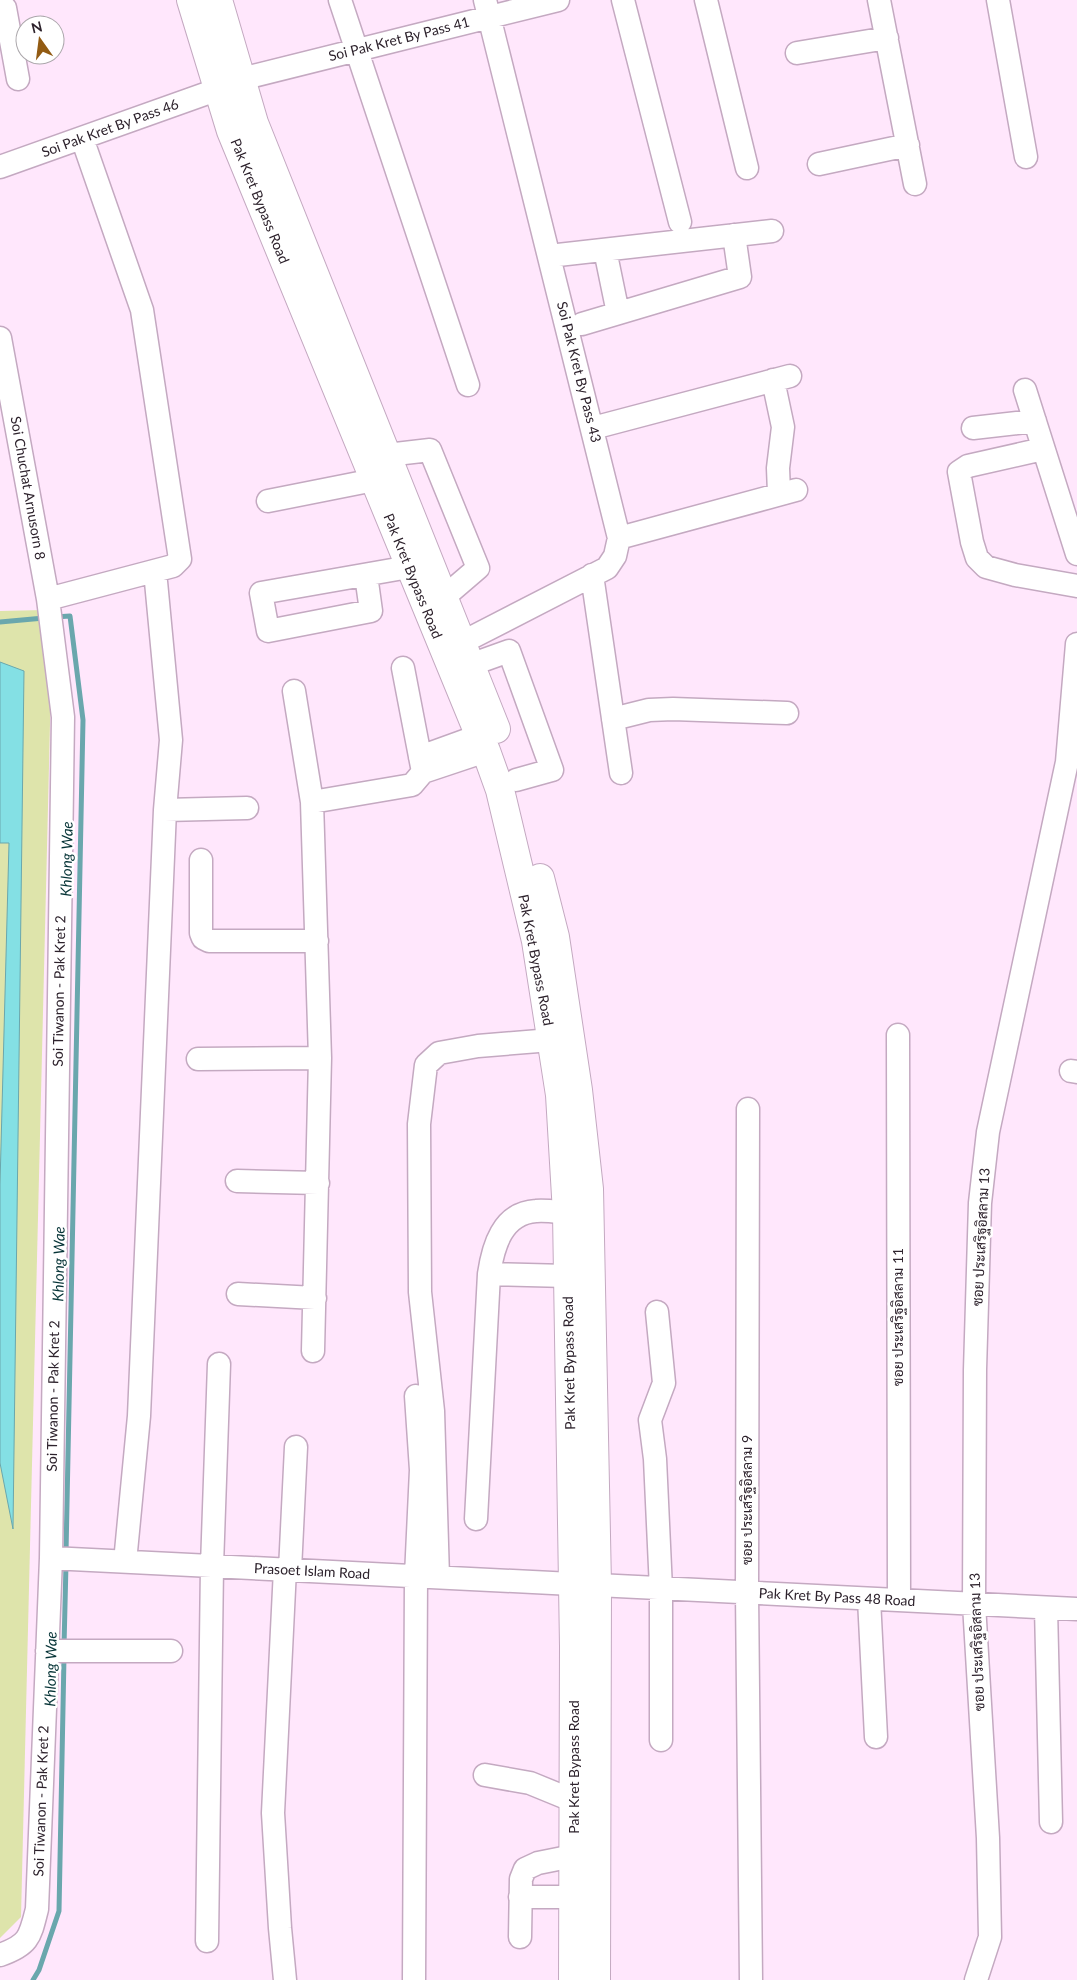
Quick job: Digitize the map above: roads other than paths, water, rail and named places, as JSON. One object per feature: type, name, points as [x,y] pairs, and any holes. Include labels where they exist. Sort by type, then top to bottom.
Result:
[{"type":"main road","name":"Pak Kret Bypass Road","points":[[191,0],[230,84],[254,123],[516,780],[555,936],[578,1090],[589,1188],[585,1585],[574,1801],[573,1980]]},
{"type":"main road","name":"Pak Kret Bypass Road","points":[[218,0],[230,84],[231,131],[500,790],[536,941],[560,1095],[567,1213],[567,1276],[585,1585],[596,1980]]},
{"type":"street","points":[[340,0],[355,50],[468,385]]},
{"type":"street","name":"Soi Pak Kret By Pass 41","points":[[230,84],[355,50],[487,8],[558,0]]},
{"type":"street","points":[[623,0],[680,222]]},
{"type":"street","points":[[706,0],[746,168]]},
{"type":"street","points":[[879,0],[915,184]]},
{"type":"street","points":[[998,0],[1026,156]]},
{"type":"street","points":[[3,6],[18,79]]},
{"type":"street","name":"Soi Pak Kret By Pass 43","points":[[487,8],[620,538]]},
{"type":"street","points":[[797,53],[886,38]]},
{"type":"street","name":"Soi Pak Kret By Pass 46","points":[[0,167],[230,84]]},
{"type":"street","points":[[50,611],[173,566],[180,559],[142,310],[82,138]]},
{"type":"street","points":[[819,164],[908,146]]},
{"type":"street","points":[[549,256],[772,231]]},
{"type":"street","points":[[582,324],[740,277],[734,236]]},
{"type":"street","points":[[605,250],[618,313]]},
{"type":"street","name":"Soi Chuchat Arnusorn 8","points":[[0,338],[50,611]]},
{"type":"street","points":[[466,654],[607,568],[613,561],[620,538],[788,491],[778,468],[783,427],[782,378],[593,428]]},
{"type":"street","points":[[1024,390],[1077,551]]},
{"type":"street","points":[[972,428],[1035,421]]},
{"type":"street","points":[[1044,449],[968,466],[959,472],[972,542],[977,558],[986,567],[1016,575],[1077,586]]},
{"type":"street","points":[[387,455],[430,450],[478,568],[443,598]]},
{"type":"street","points":[[268,501],[374,480]]},
{"type":"street","points":[[366,575],[371,611],[268,631],[261,593],[409,567]]},
{"type":"street","points":[[125,1562],[139,1416],[165,810],[171,740],[155,571]]},
{"type":"street","points":[[592,576],[621,773]]},
{"type":"street","name":"Soi Tiwanon - Pak Kret 2","points":[[0,1955],[18,1949],[30,1934],[37,1909],[58,1651],[61,1559],[63,718],[50,611]]},
{"type":"street","name":"ซอย ประเสริฐอิสลาม 13","points":[[976,1980],[990,1937],[988,1838],[974,1604],[975,1370],[980,1203],[988,1132],[1067,762],[1077,644]]},
{"type":"street","points":[[466,654],[509,651],[552,770],[516,780]]},
{"type":"street","points":[[312,802],[412,785],[422,764],[403,668]]},
{"type":"street","points":[[294,691],[312,802],[317,941],[320,1058],[314,1351]]},
{"type":"street","points":[[613,719],[649,710],[673,708],[787,713]]},
{"type":"street","points":[[422,764],[482,744]]},
{"type":"street","points":[[165,810],[247,808]]},
{"type":"street","points":[[201,860],[201,933],[203,938],[209,941],[317,941]]},
{"type":"street","name":"ซอย ประเสริฐอิสลาม 11","points":[[898,1034],[899,1600]]},
{"type":"street","points":[[414,1980],[433,1411],[420,1292],[419,1124],[426,1065],[439,1053],[478,1046],[551,1040]]},
{"type":"street","points":[[198,1059],[320,1058]]},
{"type":"street","name":"ซอย ประเสริฐอิสลาม 9","points":[[748,1109],[747,1593],[751,1980]]},
{"type":"street","points":[[237,1181],[318,1183]]},
{"type":"street","points":[[476,1519],[489,1274],[493,1249],[502,1229],[514,1219],[534,1210],[567,1213]]},
{"type":"street","points":[[489,1274],[567,1276]]},
{"type":"street","points":[[238,1294],[314,1298]]},
{"type":"street","points":[[657,1312],[664,1383],[650,1420],[655,1458],[661,1588],[661,1740]]},
{"type":"street","points":[[207,1941],[212,1566],[219,1364]]},
{"type":"street","points":[[416,1396],[427,1577]]},
{"type":"street","points":[[285,1980],[273,1813],[296,1447]]},
{"type":"street","name":"Prasoet Islam Road","points":[[61,1559],[585,1585]]},
{"type":"street","name":"Pak Kret By Pass 48 Road","points":[[585,1585],[1077,1609]]},
{"type":"street","points":[[869,1599],[876,1737]]},
{"type":"street","points":[[1046,1608],[1052,1822]]},
{"type":"street","points":[[58,1651],[170,1651]]},
{"type":"street","points":[[485,1775],[530,1783],[574,1801]]},
{"type":"street","points":[[520,1937],[521,1879],[525,1869],[538,1863],[574,1856]]},
{"type":"street","points":[[520,1897],[572,1897]]},
{"type":"water","points":[[0,662],[24,671],[13,1529],[0,1463],[0,1184],[9,843],[0,843]]},
{"type":"waterway","name":"Khlong Wae","points":[[55,617],[70,616],[83,720],[66,1553]]},
{"type":"waterway","name":"Khlong Wae","points":[[0,622],[44,618]]},
{"type":"waterway","name":"Khlong Wae","points":[[64,1646],[66,1564]]},
{"type":"waterway","name":"Khlong Wae","points":[[33,1980],[39,1970],[59,1911],[64,1657]]}]
